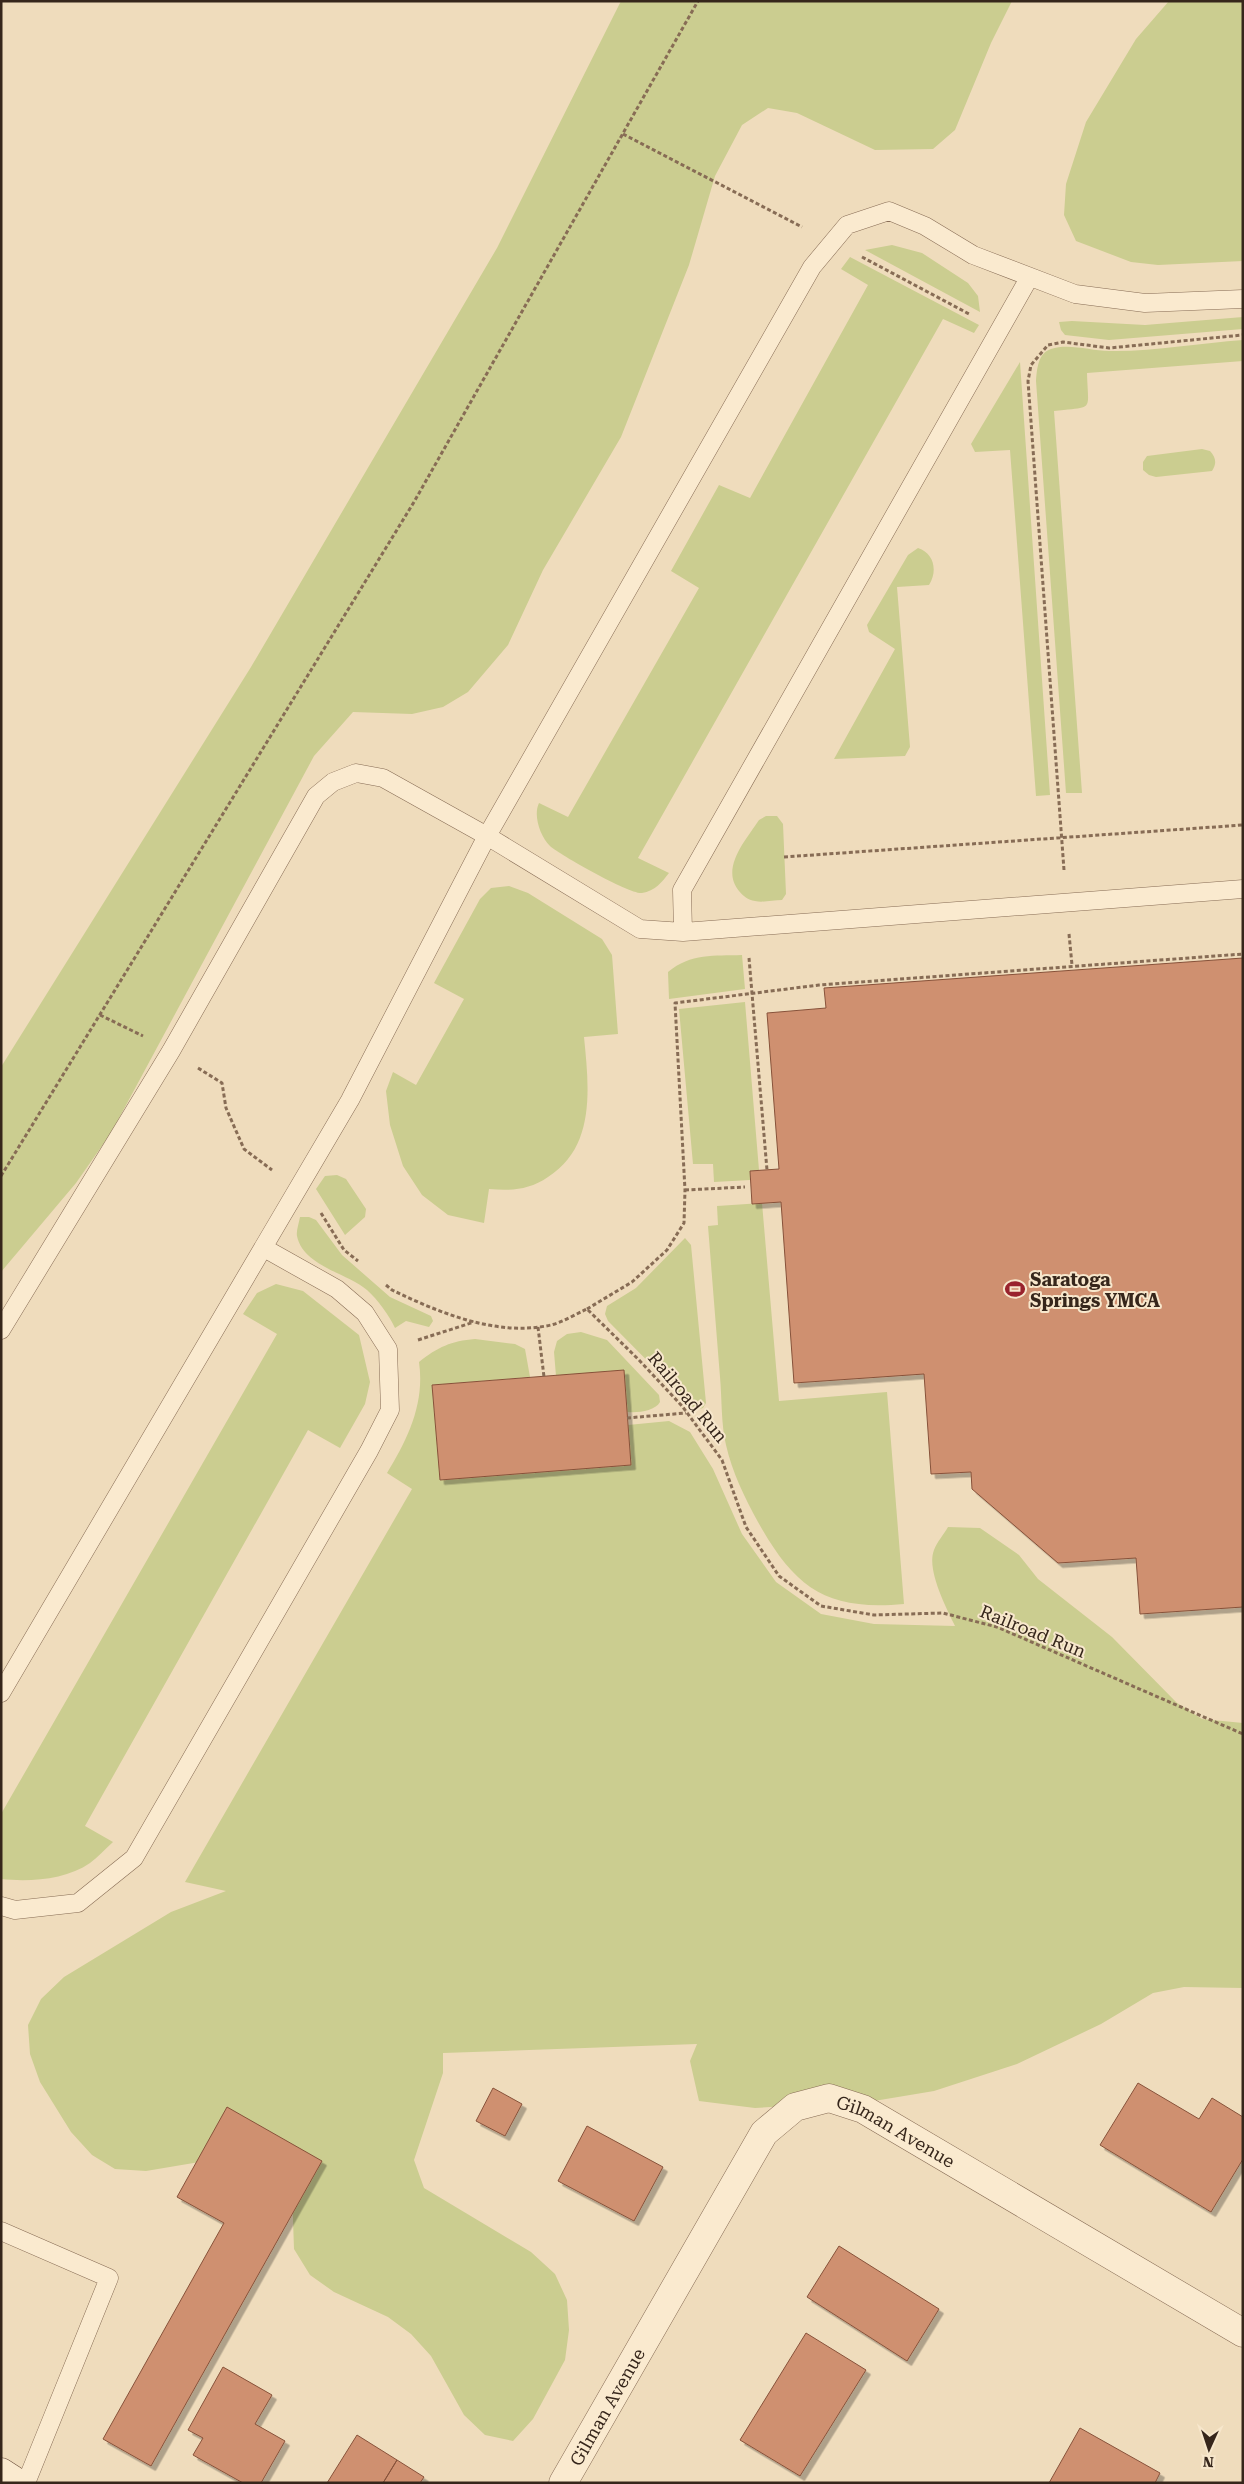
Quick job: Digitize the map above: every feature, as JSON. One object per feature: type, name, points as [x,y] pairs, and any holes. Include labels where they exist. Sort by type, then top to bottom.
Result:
[{"type":"street","name":"Gilman Avenue","points":[[563,2483],[764,2133],[795,2107],[829,2098],[863,2109],[1243,2333]]},
{"type":"street","points":[[1,2473],[18,2483]]},
{"type":"lane","points":[[1,1693],[350,1100],[487,836],[812,267],[846,225],[889,211],[925,226],[973,255],[1075,294],[1145,303],[1243,299]]},
{"type":"lane","points":[[683,932],[682,890],[1029,278]]},
{"type":"lane","points":[[1,1330],[171,1051],[316,796],[333,782],[356,773],[383,778],[487,836],[640,929],[683,932],[1243,889]]},
{"type":"lane","points":[[1,1906],[15,1910],[78,1903],[134,1858],[370,1451],[390,1410],[388,1349],[365,1313],[337,1289],[264,1248]]},
{"type":"lane","points":[[1,2231],[109,2278],[26,2483]]},
{"type":"path","points":[[1,1176],[414,502],[698,1]]},
{"type":"path","points":[[623,134],[805,229]]},
{"type":"path","points":[[857,254],[975,317]]},
{"type":"path","points":[[1064,872],[1028,380],[1031,365],[1048,345],[1063,342],[1109,348],[1243,335]]},
{"type":"path","points":[[784,857],[1243,825]]},
{"type":"path","points":[[1069,929],[1072,965]]},
{"type":"path","points":[[378,1279],[392,1290],[440,1313],[504,1327],[538,1327],[554,1324],[587,1309],[632,1282],[667,1250],[684,1223],[685,1190],[675,1003],[819,985],[1243,954]]},
{"type":"path","points":[[749,958],[750,993],[768,1170]]},
{"type":"path","points":[[100,1015],[146,1038]]},
{"type":"path","points":[[197,1067],[222,1083],[226,1108],[244,1149],[270,1169]]},
{"type":"path","points":[[685,1190],[744,1187]]},
{"type":"path","points":[[318,1209],[344,1250],[365,1267]]},
{"type":"path","name":"Railroad Run","points":[[587,1309],[639,1360],[687,1413],[722,1460],[746,1527],[779,1576],[821,1606],[874,1615],[943,1613],[997,1627],[1243,1734]]},
{"type":"path","points":[[538,1327],[544,1376]]},
{"type":"path","points":[[627,1418],[687,1413]]},
{"type":"green space","points":[[621,1],[1012,1],[991,43],[955,130],[933,149],[875,150],[797,113],[768,108],[742,125],[715,176],[689,265],[621,437],[543,570],[508,645],[468,692],[443,707],[412,714],[353,712],[314,756],[111,1133],[76,1183],[1,1272],[1,1067],[251,667],[497,248]]},
{"type":"green space","points":[[1169,1],[1243,1],[1243,261],[1158,265],[1131,262],[1076,241],[1064,215],[1066,184],[1086,122],[1136,39]]},
{"type":"green space","points":[[892,245],[922,253],[968,283],[978,296],[980,312],[865,250]]},
{"type":"green space","points":[[850,257],[979,325],[974,333],[943,319],[638,858],[669,873],[661,883],[651,890],[642,893],[635,892],[596,874],[550,846],[543,837],[538,825],[537,808],[539,803],[568,817],[699,588],[671,571],[719,485],[750,498],[868,285],[841,269]]},
{"type":"green space","points":[[1243,317],[1243,329],[1109,340],[1065,335],[1061,330],[1059,322],[1145,325]]},
{"type":"green space","points":[[1243,340],[1243,361],[1087,373],[1088,401],[1086,405],[1077,409],[1054,411],[1082,793],[1066,793],[1036,381],[1039,362],[1043,354],[1058,347],[1125,351]]},
{"type":"green space","points":[[1020,362],[1050,795],[1036,796],[1010,450],[975,452],[971,444]]},
{"type":"green space","points":[[1202,449],[1210,451],[1214,456],[1215,465],[1212,471],[1156,477],[1149,475],[1143,470],[1143,462],[1147,456]]},
{"type":"green space","points":[[918,548],[931,558],[934,568],[932,580],[929,585],[897,587],[910,747],[905,756],[834,759],[895,649],[869,632],[867,625],[908,555]]},
{"type":"green space","points":[[766,816],[777,816],[783,824],[786,894],[782,900],[758,902],[748,899],[741,893],[734,882],[732,873],[737,854],[742,845],[759,820]]},
{"type":"green space","points":[[509,886],[528,893],[602,939],[612,955],[618,1034],[584,1037],[587,1076],[586,1115],[582,1133],[575,1150],[564,1164],[534,1185],[512,1190],[489,1189],[484,1223],[448,1215],[422,1195],[403,1166],[390,1125],[386,1091],[393,1072],[416,1085],[464,999],[434,983],[480,899],[491,888]]},
{"type":"green space","points":[[742,955],[745,989],[669,999],[668,972],[685,961],[712,956]]},
{"type":"green space","points":[[745,1002],[759,1170],[750,1171],[750,1180],[714,1182],[713,1164],[693,1164],[679,1009]]},
{"type":"green space","points":[[337,1175],[346,1179],[366,1209],[365,1217],[345,1235],[316,1189],[325,1176]]},
{"type":"green space","points":[[762,1203],[779,1401],[887,1392],[904,1604],[877,1605],[833,1599],[800,1579],[785,1564],[772,1545],[758,1522],[735,1475],[723,1429],[708,1226],[718,1225],[717,1206]]},
{"type":"green space","points":[[300,1217],[309,1217],[316,1220],[342,1255],[390,1297],[431,1316],[433,1321],[429,1327],[406,1321],[395,1328],[383,1308],[367,1290],[308,1255],[301,1246],[297,1236]]},
{"type":"green space","points":[[685,1238],[691,1245],[706,1403],[703,1408],[696,1410],[608,1321],[605,1314],[607,1306],[636,1288]]},
{"type":"green space","points":[[276,1284],[303,1291],[359,1335],[370,1382],[365,1404],[340,1448],[308,1430],[85,1826],[113,1842],[90,1863],[70,1873],[35,1880],[1,1879],[1,1814],[277,1334],[243,1314],[257,1293]]},
{"type":"green space","points":[[581,1332],[607,1340],[659,1395],[660,1402],[658,1405],[646,1411],[628,1412],[604,1402],[556,1376],[554,1352],[557,1341],[567,1334]]},
{"type":"green space","points":[[475,1339],[515,1344],[525,1349],[530,1377],[433,1385],[440,1480],[631,1465],[628,1425],[669,1421],[690,1432],[713,1469],[742,1534],[776,1582],[821,1614],[874,1624],[955,1626],[938,1589],[933,1568],[932,1558],[934,1550],[948,1527],[980,1528],[1019,1555],[1038,1579],[1112,1637],[1177,1703],[1202,1719],[1243,1723],[1243,1988],[1184,1987],[1153,1993],[1101,2024],[1017,2064],[934,2091],[874,2101],[755,2108],[699,2101],[690,2061],[697,2044],[443,2053],[443,2073],[414,2160],[424,2188],[531,2252],[555,2274],[567,2300],[569,2330],[565,2360],[533,2419],[513,2441],[485,2435],[464,2415],[431,2356],[411,2334],[388,2317],[334,2292],[310,2275],[294,2249],[291,2161],[265,2151],[146,2171],[115,2169],[92,2155],[71,2132],[40,2082],[30,2054],[28,2025],[41,1999],[64,1977],[171,1912],[226,1891],[185,1882],[412,1489],[387,1473],[402,1447],[413,1420],[419,1392],[419,1362],[432,1352],[445,1346],[459,1341]]},
{"type":"building","name":"Saratoga Springs YMCA","points":[[1243,958],[1243,1607],[1140,1614],[1136,1558],[1058,1563],[972,1489],[971,1472],[931,1474],[924,1374],[794,1383],[781,1202],[752,1204],[750,1171],[779,1169],[767,1013],[826,1008],[824,988]]},
{"type":"building","points":[[624,1370],[631,1465],[440,1480],[432,1385]]},
{"type":"building","points":[[1138,2083],[1199,2119],[1212,2098],[1243,2117],[1243,2159],[1211,2212],[1100,2145]]},
{"type":"building","points":[[493,2088],[522,2104],[505,2136],[476,2121]]},
{"type":"building","points":[[227,2107],[322,2161],[151,2466],[103,2439],[224,2223],[177,2197]]},
{"type":"building","points":[[587,2126],[663,2167],[634,2221],[558,2181]]},
{"type":"building","points":[[839,2246],[939,2309],[907,2361],[807,2297]]},
{"type":"building","points":[[806,2333],[866,2370],[800,2476],[740,2440]]},
{"type":"building","points":[[223,2367],[272,2395],[255,2424],[285,2441],[261,2483],[243,2483],[193,2455],[203,2438],[188,2430]]},
{"type":"building","points":[[1080,2428],[1160,2473],[1155,2483],[1049,2483]]},
{"type":"building","points":[[357,2435],[397,2460],[383,2483],[327,2483]]},
{"type":"building","points":[[397,2460],[424,2477],[420,2483],[383,2483]]},
{"type":"place","name":"Saratoga Springs YMCA","points":[[1015,1289]]}]
